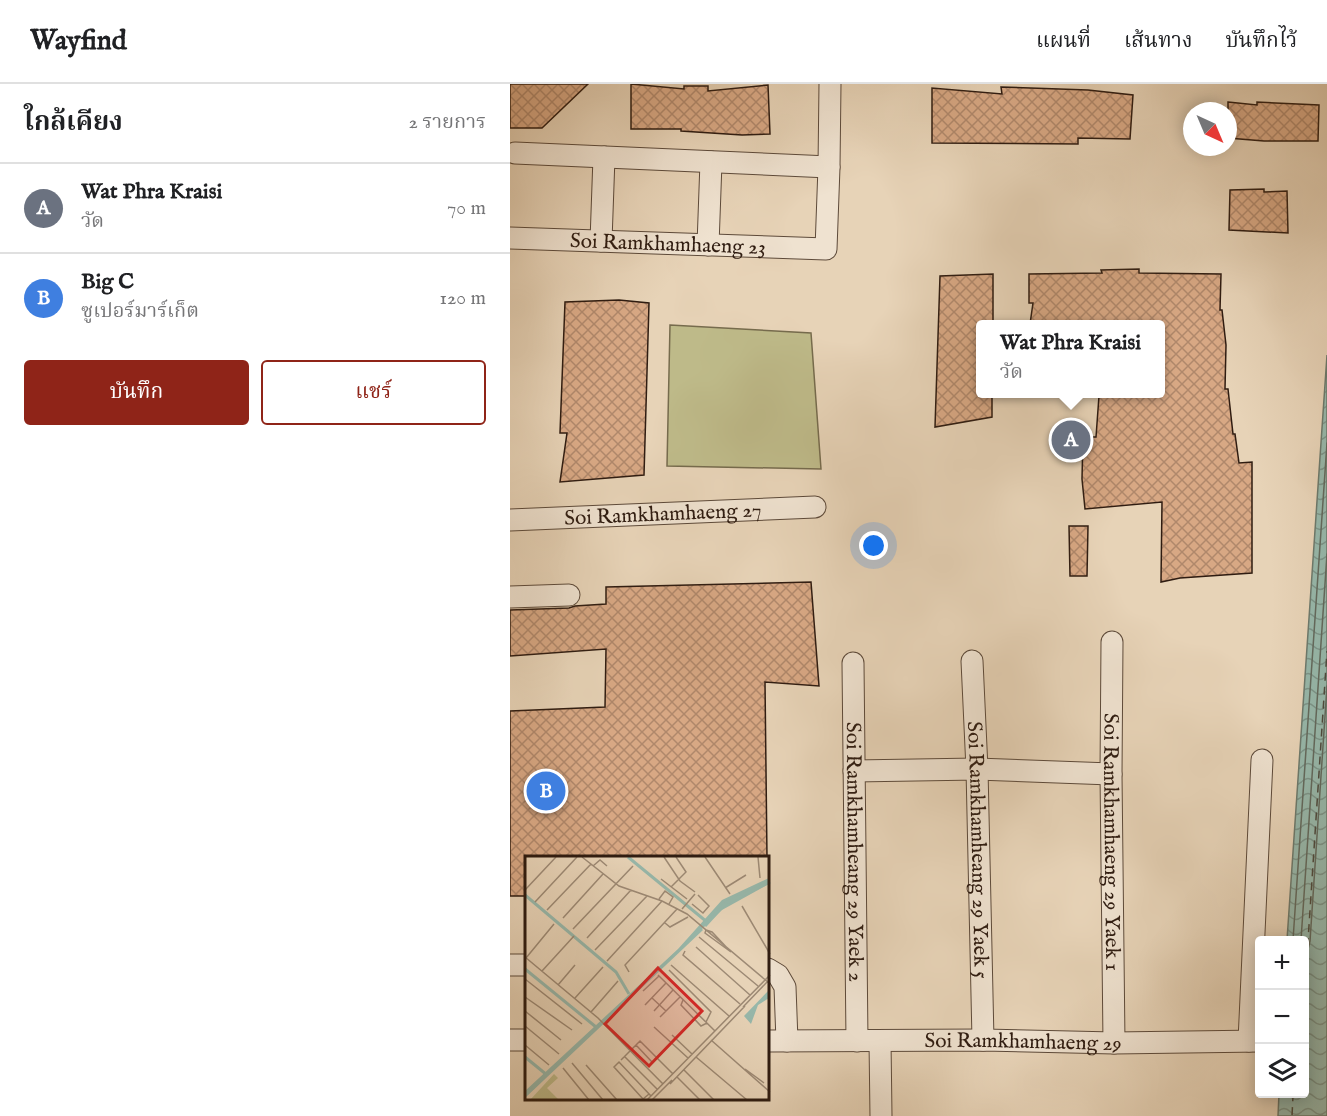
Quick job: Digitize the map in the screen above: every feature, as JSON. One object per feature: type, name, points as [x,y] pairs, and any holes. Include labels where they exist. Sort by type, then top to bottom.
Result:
[{"type":"street","points":[[516,153],[829,167],[830,84]]},
{"type":"street","points":[[601,241],[604,157]]},
{"type":"street","points":[[708,245],[711,162]]},
{"type":"street","name":"Soi Ramkhamhaeng 23","points":[[510,238],[826,249],[829,167]]},
{"type":"street","name":"Soi Ramkhamhaeng 27","points":[[510,520],[815,507]]},
{"type":"street","points":[[510,597],[569,595]]},
{"type":"street","name":"Soi Ramkhamhaeng 29 Yaek 1","points":[[1112,642],[1114,1043]]},
{"type":"street","name":"Soi Ramkhamheang 29 Yaek 5","points":[[972,661],[977,769],[983,1040]]},
{"type":"street","name":"Soi Ramkhamheang 29 Yaek 2","points":[[853,663],[857,1041]]},
{"type":"street","points":[[1254,1041],[1262,760]]},
{"type":"street","points":[[854,771],[977,769],[1111,774]]},
{"type":"street","name":"Soi Ramkhamhaeng 29","points":[[770,970],[778,975],[785,987],[777,1041],[983,1040],[1114,1043],[1254,1041]]},
{"type":"street","points":[[880,1041],[881,1116]]},
{"type":"shaded area","points":[[670,325],[811,333],[821,469],[667,466]]},
{"type":"water","points":[[1327,355],[1327,1116],[1278,1116],[1279,1098],[1309,1098],[1309,936],[1287,936]]},
{"type":"building","points":[[510,84],[588,84],[542,128],[510,128]]},
{"type":"building","points":[[631,84],[684,89],[684,86],[708,86],[708,91],[768,85],[770,134],[742,135],[681,131],[681,129],[631,129]]},
{"type":"building","points":[[1001,87],[1088,90],[1133,95],[1130,139],[1078,138],[1078,144],[932,143],[932,88],[1002,94]]},
{"type":"building","points":[[1237,103],[1319,105],[1318,141],[1237,139]]},
{"type":"building","points":[[1264,189],[1264,192],[1287,191],[1288,233],[1229,230],[1230,190]]},
{"type":"building","points":[[1139,269],[1139,273],[1221,274],[1220,310],[1222,310],[1226,345],[1225,389],[1228,389],[1239,463],[1252,462],[1252,573],[1180,578],[1161,582],[1162,502],[1085,509],[1082,479],[1083,437],[1096,437],[1099,398],[1165,398],[1165,320],[1031,320],[1033,303],[1029,303],[1029,274],[1102,273],[1101,270]]},
{"type":"building","points":[[993,274],[993,320],[976,320],[976,398],[992,398],[992,417],[935,427],[940,276]]},
{"type":"building","points":[[619,300],[649,303],[644,475],[560,482],[567,433],[560,433],[565,302]]},
{"type":"building","points":[[1069,526],[1088,526],[1087,576],[1070,576]]},
{"type":"building","points":[[811,582],[819,686],[765,682],[767,856],[525,856],[525,896],[510,896],[510,711],[605,707],[606,649],[510,656],[510,610],[606,604],[606,587]]},
{"type":"ferry route","points":[[1305,990],[1327,651]]},
{"type":"ferry route","points":[[1292,1116],[1293,1098]]},
{"type":"place","name":"Wat Phra Kraisi","points":[[1071,440]]},
{"type":"place","name":"Big C","points":[[546,791]]}]
